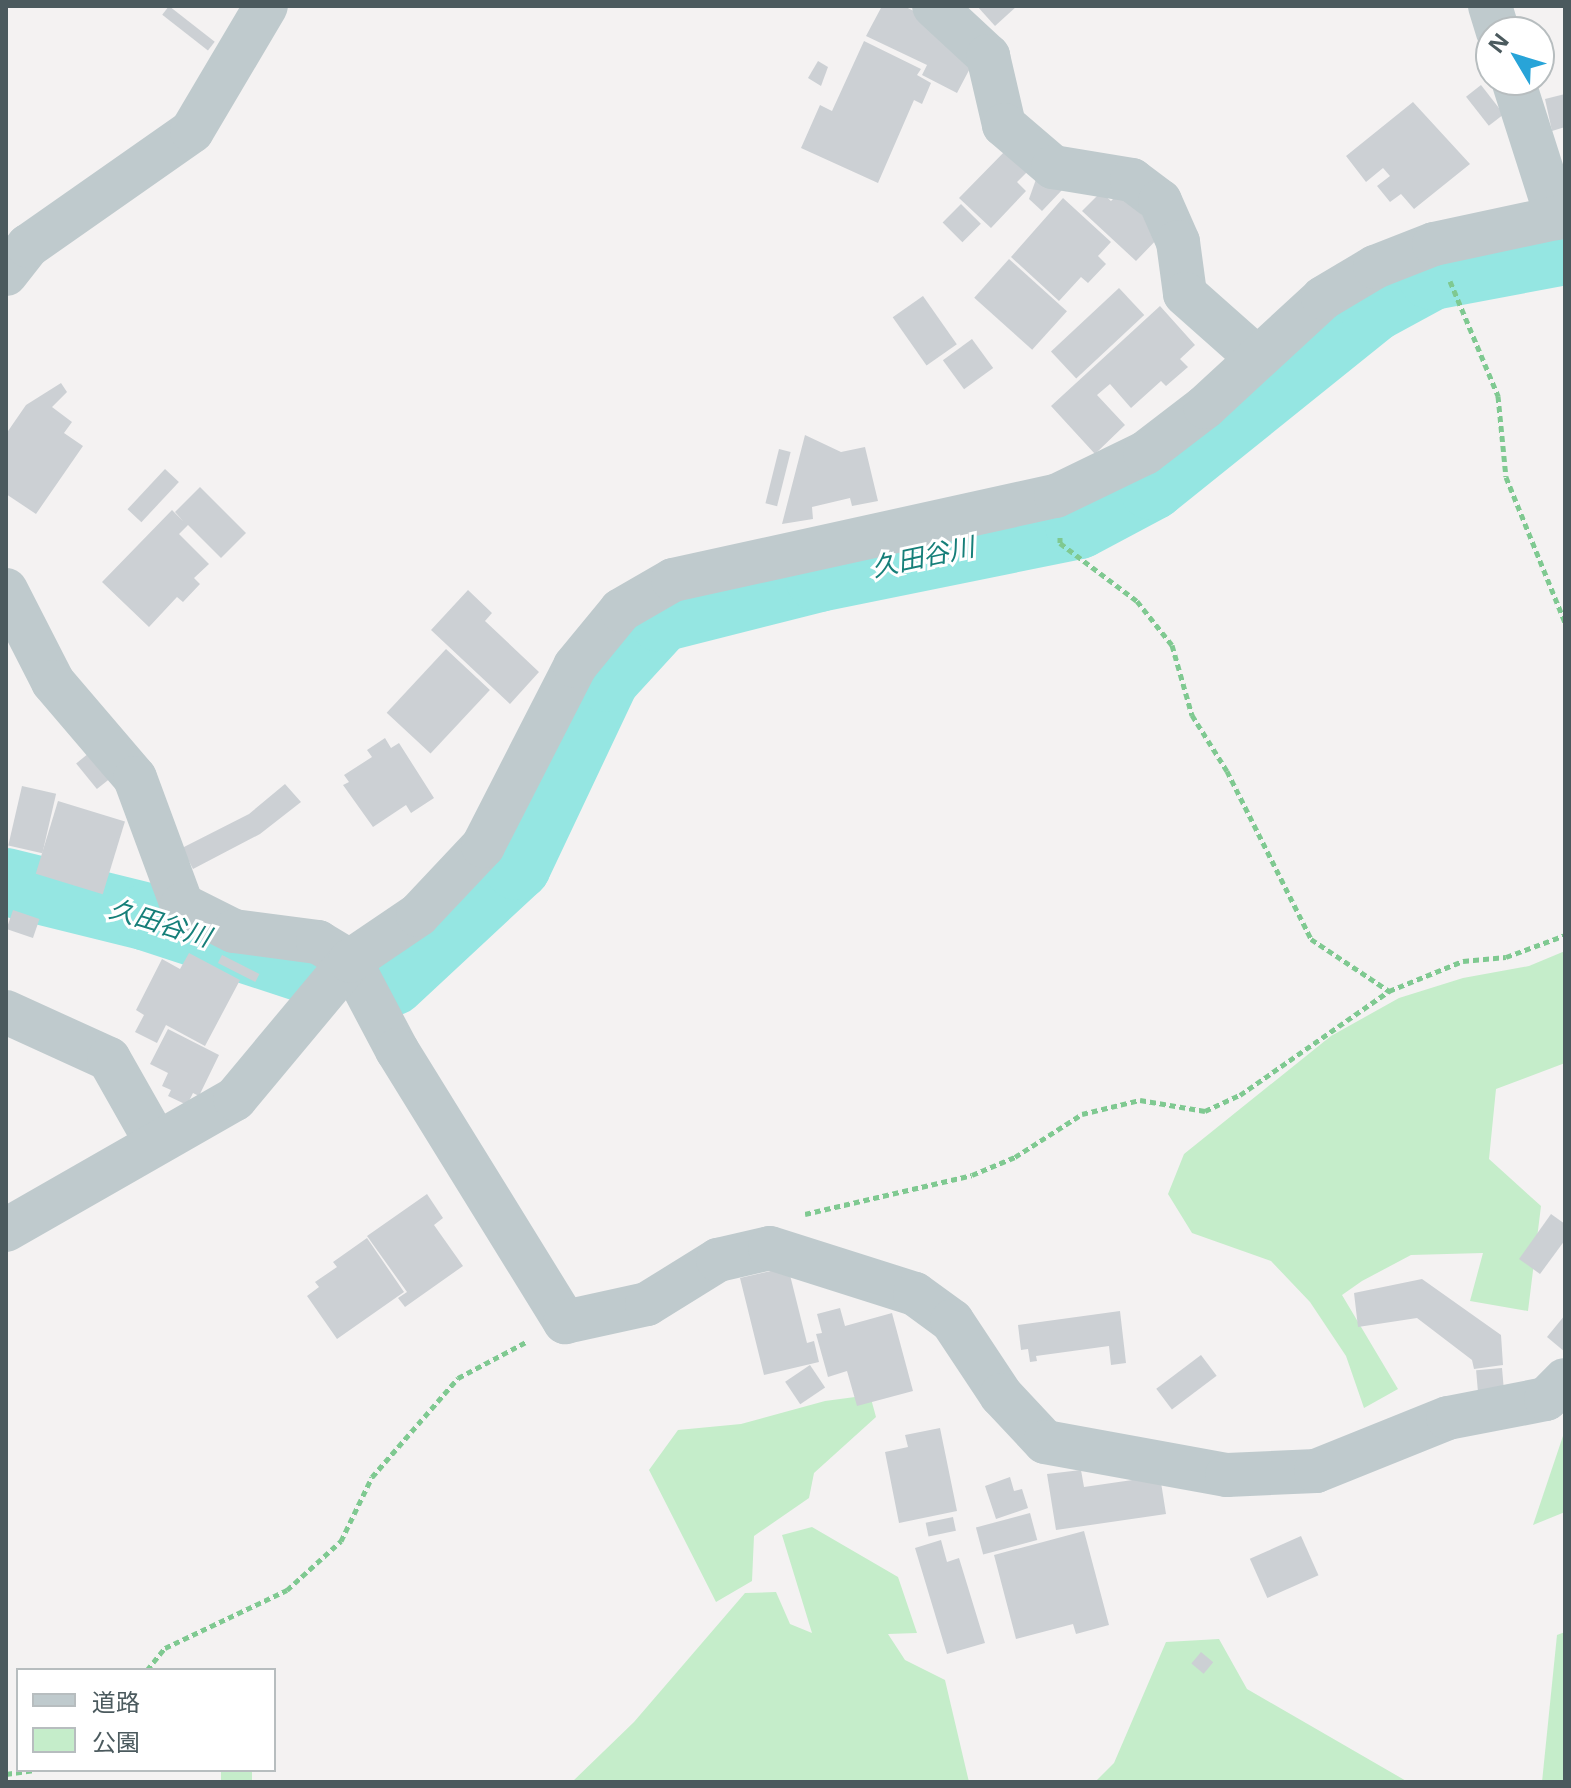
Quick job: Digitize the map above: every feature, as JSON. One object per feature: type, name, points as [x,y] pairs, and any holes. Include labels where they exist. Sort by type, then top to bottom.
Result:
[{"type":"street","points":[[6,274],[28,246],[192,131],[266,6]]},
{"type":"street","points":[[934,6],[988,56],[1004,125],[1053,167],[1132,180],[1160,201],[1178,242],[1185,294],[1256,357]]},
{"type":"street","points":[[6,1230],[235,1099],[350,961],[418,915],[483,846],[575,666],[621,610],[673,580],[1056,496],[1145,453],[1205,407],[1323,298],[1375,267],[1434,244],[1561,217],[1519,96]]},
{"type":"street","points":[[6,590],[53,682],[135,778],[182,905],[234,931],[318,942],[350,961],[397,1050],[565,1322],[647,1304],[718,1260],[770,1248],[915,1294],[952,1321],[1001,1395],[1045,1442],[1227,1475],[1316,1471],[1448,1418],[1546,1399],[1565,1380]]},
{"type":"street","points":[[6,1012],[109,1059],[156,1142]]},
{"type":"path","points":[[1434,244],[1498,396],[1506,477],[1565,622]]},
{"type":"path","points":[[1056,496],[1060,543],[1137,601],[1172,645],[1192,715],[1227,771],[1311,939],[1389,991]]},
{"type":"path","points":[[793,1217],[972,1175],[1015,1157],[1082,1114],[1140,1100],[1205,1111],[1240,1095],[1389,991],[1463,961],[1506,957],[1565,935]]},
{"type":"path","points":[[149,1668],[165,1648],[287,1590],[341,1541],[372,1477],[458,1378],[565,1322]]},
{"type":"green space","points":[[1565,951],[1565,1063],[1496,1089],[1489,1159],[1541,1206],[1528,1311],[1470,1301],[1483,1253],[1411,1255],[1362,1281],[1342,1295],[1398,1389],[1364,1408],[1346,1356],[1310,1302],[1271,1261],[1192,1233],[1168,1194],[1184,1154],[1331,1036],[1399,998],[1463,978],[1529,966]]},
{"type":"green space","points":[[870,1395],[876,1417],[814,1473],[809,1498],[754,1536],[752,1581],[716,1602],[649,1470],[678,1430],[741,1424],[825,1401]]},
{"type":"green space","points":[[1565,1430],[1565,1512],[1533,1525]]},
{"type":"green space","points":[[812,1527],[898,1577],[917,1633],[888,1634],[905,1660],[945,1680],[969,1782],[572,1782],[634,1722],[745,1593],[776,1592],[790,1624],[812,1633],[782,1535]]},
{"type":"green space","points":[[1565,1632],[1565,1782],[1542,1782],[1557,1635]]},
{"type":"green space","points":[[1219,1639],[1247,1689],[1408,1782],[1095,1782],[1114,1763],[1166,1642]]},
{"type":"green space","points":[[221,1772],[252,1772],[252,1782],[221,1782]]},
{"type":"building","points":[[169,6],[215,42],[208,50],[162,15]]},
{"type":"building","points":[[882,6],[904,6],[939,24],[977,55],[957,93],[922,75],[927,65],[866,36]]},
{"type":"building","points":[[977,6],[1017,6],[995,26]]},
{"type":"building","points":[[864,41],[921,69],[917,75],[931,83],[922,104],[914,100],[878,183],[801,148],[820,105],[832,111]]},
{"type":"building","points":[[818,61],[828,67],[821,86],[808,78]]},
{"type":"building","points":[[1475,90],[1475,96],[1490,96],[1504,114],[1489,126],[1466,97]]},
{"type":"building","points":[[1565,94],[1565,127],[1552,131],[1545,99]]},
{"type":"building","points":[[1413,102],[1470,164],[1414,209],[1401,194],[1390,202],[1377,186],[1390,176],[1383,168],[1366,182],[1346,156]]},
{"type":"building","points":[[1009,147],[1031,168],[1017,182],[1026,191],[991,228],[959,198]]},
{"type":"building","points":[[1040,168],[1063,189],[1042,211],[1029,199]]},
{"type":"building","points":[[1101,192],[1111,201],[1119,193],[1162,234],[1136,261],[1082,211]]},
{"type":"building","points":[[1063,198],[1111,242],[1098,256],[1106,264],[1088,283],[1081,277],[1059,301],[1011,257]]},
{"type":"building","points":[[961,204],[981,224],[962,242],[943,222]]},
{"type":"building","points":[[1009,259],[1067,311],[1032,350],[974,298]]},
{"type":"building","points":[[1119,288],[1144,315],[1076,378],[1051,351]]},
{"type":"building","points":[[923,296],[957,344],[927,366],[893,317]]},
{"type":"building","points":[[1160,306],[1195,345],[1180,359],[1188,367],[1166,386],[1161,381],[1131,408],[1110,384],[1097,395],[1125,425],[1095,454],[1051,406]]},
{"type":"building","points":[[972,339],[993,368],[964,389],[943,360]]},
{"type":"building","points":[[61,383],[67,392],[52,407],[72,422],[64,433],[83,446],[36,514],[6,494],[6,434],[26,405]]},
{"type":"building","points":[[805,435],[841,452],[865,447],[878,501],[852,506],[850,498],[812,507],[813,519],[782,524]]},
{"type":"building","points":[[779,449],[791,452],[777,506],[765,503]]},
{"type":"building","points":[[165,469],[179,482],[141,522],[127,509]]},
{"type":"building","points":[[200,487],[246,533],[221,558],[188,525],[179,534],[209,564],[194,578],[200,584],[183,602],[177,597],[149,627],[102,582],[172,510],[183,521],[175,512]]},
{"type":"building","points":[[468,590],[492,613],[485,621],[539,672],[510,704],[431,630]]},
{"type":"building","points":[[446,649],[490,690],[431,754],[387,713]]},
{"type":"building","points":[[385,738],[391,748],[399,743],[434,798],[411,813],[406,805],[373,827],[343,785],[349,782],[344,775],[372,757],[367,750]]},
{"type":"building","points":[[94,749],[115,775],[97,789],[76,763]]},
{"type":"building","points":[[285,784],[301,802],[260,834],[193,869],[182,848],[249,814]]},
{"type":"building","points":[[22,786],[56,794],[42,853],[8,845]]},
{"type":"building","points":[[58,801],[125,821],[103,894],[36,874]]},
{"type":"building","points":[[13,910],[39,919],[33,938],[6,929]]},
{"type":"building","points":[[189,953],[240,980],[205,1046],[166,1025],[157,1043],[135,1032],[144,1015],[136,1010],[162,959],[180,969]]},
{"type":"building","points":[[222,955],[259,974],[255,982],[218,963]]},
{"type":"building","points":[[168,1029],[219,1055],[199,1096],[193,1093],[187,1105],[168,1096],[171,1090],[162,1086],[168,1073],[150,1064]]},
{"type":"building","points":[[427,1194],[443,1218],[434,1225],[463,1266],[405,1307],[398,1298],[407,1292],[367,1236]]},
{"type":"building","points":[[1551,1214],[1565,1224],[1565,1240],[1540,1274],[1519,1259]]},
{"type":"building","points":[[367,1238],[404,1292],[337,1339],[307,1296],[319,1287],[315,1282],[337,1267],[333,1262]]},
{"type":"building","points":[[788,1267],[807,1343],[814,1341],[819,1362],[764,1375],[740,1278]]},
{"type":"building","points":[[1422,1279],[1501,1335],[1503,1365],[1474,1369],[1472,1360],[1417,1318],[1358,1327],[1354,1293]]},
{"type":"building","points":[[840,1308],[845,1326],[892,1313],[913,1391],[857,1406],[847,1371],[828,1377],[816,1334],[822,1333],[817,1314]]},
{"type":"building","points":[[1120,1311],[1126,1363],[1111,1365],[1109,1346],[1036,1356],[1037,1361],[1030,1362],[1028,1349],[1021,1350],[1018,1325]]},
{"type":"building","points":[[1565,1315],[1565,1352],[1547,1337]]},
{"type":"building","points":[[1201,1355],[1217,1376],[1172,1409],[1156,1389]]},
{"type":"building","points":[[810,1365],[825,1387],[800,1404],[785,1382]]},
{"type":"building","points":[[1502,1368],[1504,1389],[1478,1391],[1476,1370]]},
{"type":"building","points":[[940,1428],[957,1511],[899,1523],[885,1452],[908,1447],[905,1435]]},
{"type":"building","points":[[1081,1470],[1084,1487],[1160,1476],[1166,1514],[1056,1530],[1047,1474]]},
{"type":"building","points":[[1010,1477],[1014,1491],[1022,1489],[1028,1508],[996,1519],[985,1486]]},
{"type":"building","points":[[1030,1513],[1037,1540],[983,1555],[976,1527]]},
{"type":"building","points":[[953,1517],[956,1531],[929,1537],[926,1523]]},
{"type":"building","points":[[1084,1531],[1109,1625],[1076,1634],[1073,1624],[1016,1639],[994,1555]]},
{"type":"building","points":[[1301,1536],[1318,1575],[1267,1598],[1250,1559]]},
{"type":"building","points":[[941,1540],[947,1562],[959,1558],[985,1643],[947,1654],[915,1548]]},
{"type":"building","points":[[1201,1652],[1213,1662],[1204,1674],[1191,1663]]},
{"type":"waterway","name":"久田谷川","points":[[392,982],[517,866],[606,678],[661,618],[819,578],[1079,525],[1152,486],[1373,308],[1432,276],[1565,251]]},
{"type":"waterway","name":"久田谷川","points":[[6,882],[147,917],[312,971]]}]
